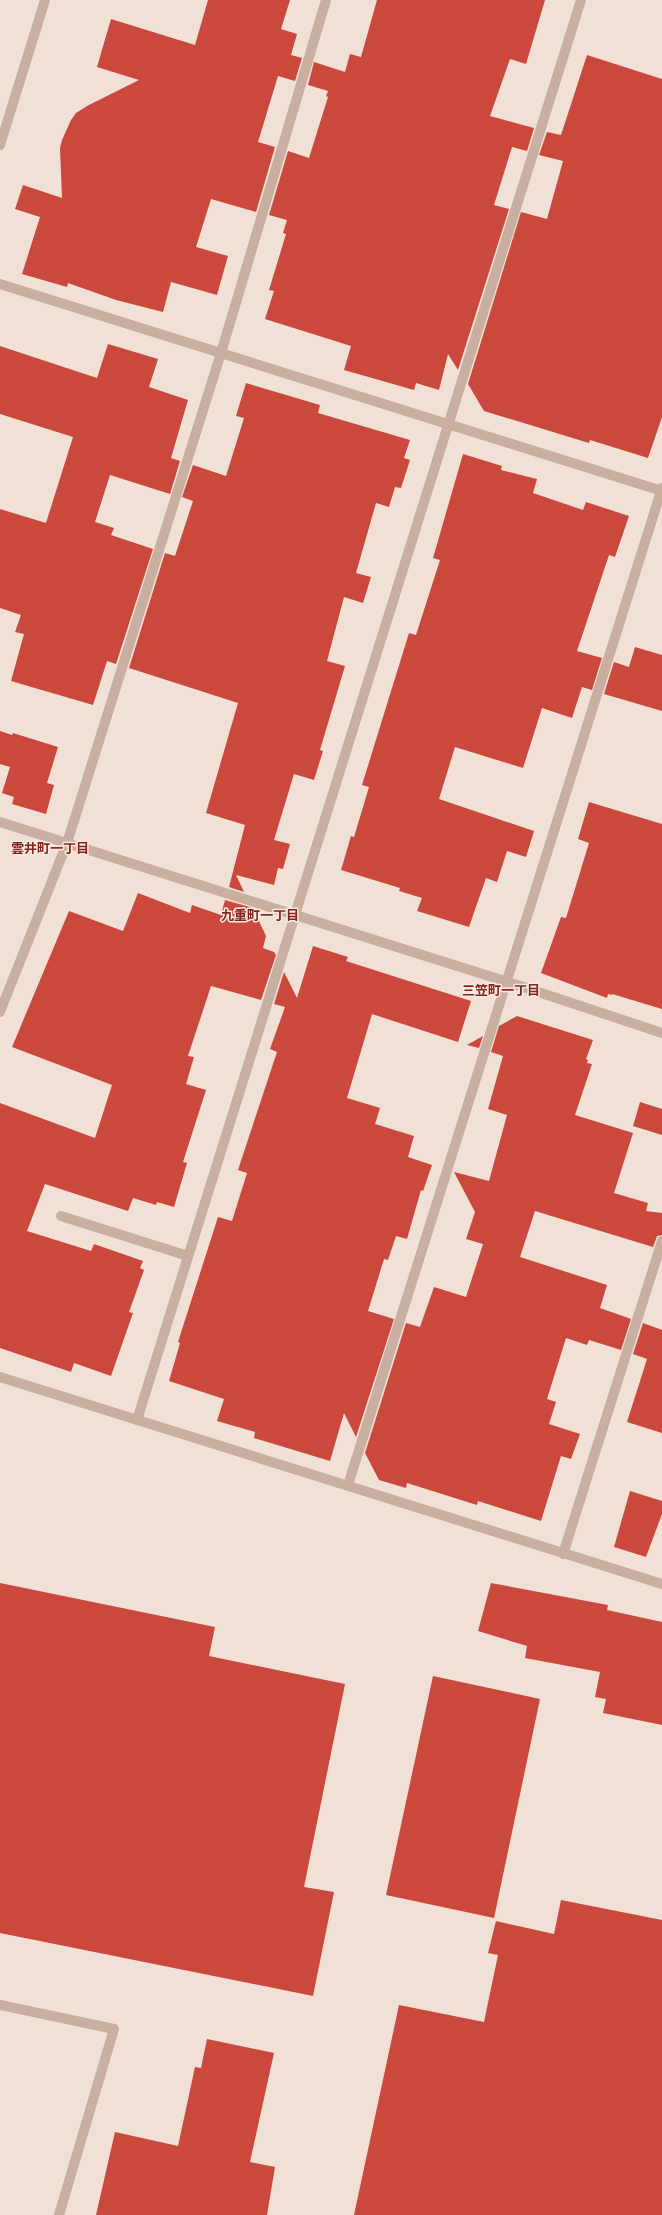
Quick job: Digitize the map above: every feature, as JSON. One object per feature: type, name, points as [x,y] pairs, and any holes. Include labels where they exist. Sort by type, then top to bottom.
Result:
[{"type":"street","points":[[0,145],[45,0]]},
{"type":"street","points":[[0,1012],[67,843],[221,353],[326,0]]},
{"type":"street","points":[[137,1420],[580,0]]},
{"type":"street","points":[[0,284],[662,490],[508,982],[348,1485]]},
{"type":"street","points":[[0,822],[508,982],[662,1033]]},
{"type":"street","points":[[61,1216],[188,1256]]},
{"type":"street","points":[[563,1554],[662,1241]]},
{"type":"street","points":[[0,1376],[662,1584]]},
{"type":"street","points":[[0,2005],[114,2029],[59,2215]]},
{"type":"building","points":[[208,0],[290,0],[281,29],[297,34],[291,55],[302,58],[295,81],[278,76],[258,142],[275,147],[256,212],[211,199],[196,247],[228,256],[217,295],[171,282],[163,312],[116,300],[68,283],[67,287],[22,274],[40,217],[15,209],[23,185],[62,198],[60,148],[71,120],[76,113],[87,106],[139,80],[97,67],[111,19],[195,45]]},
{"type":"building","points":[[377,0],[545,0],[526,64],[510,59],[490,116],[534,128],[527,151],[512,147],[494,205],[509,209],[458,370],[448,354],[439,390],[416,383],[414,390],[344,370],[351,346],[265,319],[274,291],[269,290],[286,234],[283,233],[287,220],[269,215],[288,151],[309,158],[328,97],[326,96],[328,91],[308,85],[314,62],[345,72],[350,54],[361,57]]},
{"type":"building","points":[[587,55],[662,79],[662,417],[648,458],[590,440],[589,443],[484,411],[468,384],[521,212],[547,219],[563,161],[539,155],[547,132],[561,135]]},
{"type":"building","points":[[108,344],[158,359],[149,387],[188,400],[171,458],[180,461],[170,494],[110,475],[95,522],[114,528],[111,535],[153,549],[116,664],[107,661],[93,705],[11,681],[24,634],[15,632],[21,615],[0,608],[0,509],[46,523],[73,437],[0,414],[0,346],[97,378]]},
{"type":"building","points":[[246,383],[320,405],[318,413],[410,440],[404,458],[410,460],[401,488],[395,487],[389,507],[376,503],[356,573],[371,577],[363,603],[344,597],[327,661],[345,666],[320,750],[323,751],[314,780],[294,774],[274,840],[290,844],[283,869],[278,868],[274,885],[236,875],[244,892],[229,887],[245,825],[206,813],[238,703],[129,668],[165,553],[175,556],[193,501],[182,497],[193,465],[226,476],[244,418],[236,416]]},
{"type":"building","points":[[463,454],[502,466],[501,470],[537,479],[533,493],[583,510],[586,502],[629,516],[615,557],[609,555],[577,651],[602,658],[592,690],[582,687],[572,718],[542,708],[523,768],[455,747],[439,799],[534,831],[526,857],[507,851],[497,882],[486,878],[469,927],[417,911],[422,898],[399,891],[400,888],[341,870],[351,836],[354,837],[369,787],[362,785],[409,633],[416,635],[440,560],[433,558]]},
{"type":"building","points":[[635,647],[662,655],[662,711],[604,694],[614,662],[629,667]]},
{"type":"building","points":[[0,731],[12,735],[13,733],[58,747],[47,783],[54,785],[46,814],[12,804],[14,797],[2,793],[10,767],[0,764]]},
{"type":"building","points":[[589,802],[662,824],[662,1009],[612,994],[608,994],[607,998],[541,973],[561,917],[566,918],[589,843],[578,839]]},
{"type":"building","points":[[138,893],[190,913],[192,905],[221,915],[225,900],[253,908],[266,936],[263,948],[274,952],[276,955],[261,1000],[211,986],[188,1056],[194,1057],[186,1084],[206,1090],[183,1162],[187,1163],[174,1207],[157,1202],[156,1205],[133,1198],[128,1211],[45,1184],[27,1231],[91,1251],[94,1244],[143,1261],[140,1268],[144,1270],[129,1312],[133,1313],[111,1376],[74,1363],[71,1372],[0,1348],[0,1103],[95,1138],[112,1085],[12,1047],[69,911],[123,931]]},
{"type":"building","points":[[313,946],[348,957],[346,961],[471,1001],[458,1042],[372,1014],[347,1098],[380,1108],[375,1124],[414,1136],[408,1157],[432,1165],[423,1191],[421,1190],[407,1239],[396,1236],[388,1260],[384,1259],[368,1311],[394,1319],[356,1437],[344,1413],[330,1461],[254,1438],[255,1432],[217,1421],[224,1399],[169,1381],[180,1343],[178,1342],[218,1217],[232,1221],[247,1173],[238,1170],[277,1052],[270,1049],[285,1007],[274,1004],[284,972],[297,998]]},
{"type":"building","points":[[517,1016],[593,1040],[586,1059],[588,1060],[587,1063],[592,1064],[575,1115],[633,1133],[614,1193],[648,1203],[646,1211],[662,1213],[662,1235],[657,1236],[653,1247],[535,1211],[520,1257],[607,1285],[600,1308],[631,1319],[621,1350],[589,1340],[587,1345],[566,1338],[547,1399],[556,1402],[549,1424],[580,1434],[571,1459],[561,1456],[541,1521],[478,1501],[477,1505],[407,1483],[406,1488],[379,1480],[365,1453],[406,1323],[420,1327],[434,1287],[466,1297],[483,1244],[466,1239],[475,1212],[454,1172],[489,1181],[507,1115],[488,1109],[503,1056],[491,1052],[499,1026]]},
{"type":"building","points":[[483,1036],[479,1048],[467,1045]]},
{"type":"building","points":[[640,1102],[662,1109],[662,1135],[633,1126]]},
{"type":"building","points":[[643,1323],[662,1330],[662,1433],[627,1422],[647,1359],[633,1354]]},
{"type":"building","points":[[630,1491],[662,1501],[662,1514],[646,1557],[614,1547]]},
{"type":"building","points":[[0,1583],[215,1627],[209,1656],[345,1684],[304,1887],[334,1892],[313,1996],[0,1933]]},
{"type":"building","points":[[491,1583],[608,1605],[607,1610],[662,1622],[662,1725],[603,1713],[606,1699],[595,1697],[600,1672],[525,1658],[527,1646],[478,1631]]},
{"type":"building","points":[[433,1676],[540,1699],[494,1918],[386,1895]]},
{"type":"building","points":[[561,1900],[662,1920],[662,2215],[354,2215],[399,2005],[484,2022],[498,1955],[488,1953],[496,1921],[554,1934]]},
{"type":"building","points":[[207,2039],[274,2053],[250,2162],[275,2167],[267,2215],[96,2215],[115,2132],[178,2146],[195,2067],[201,2068]]},
{"type":"district","name":"雲井町一丁目","points":[[50,848]]},
{"type":"district","name":"九重町一丁目","points":[[260,915]]},
{"type":"district","name":"三笠町一丁目","points":[[501,990]]}]
